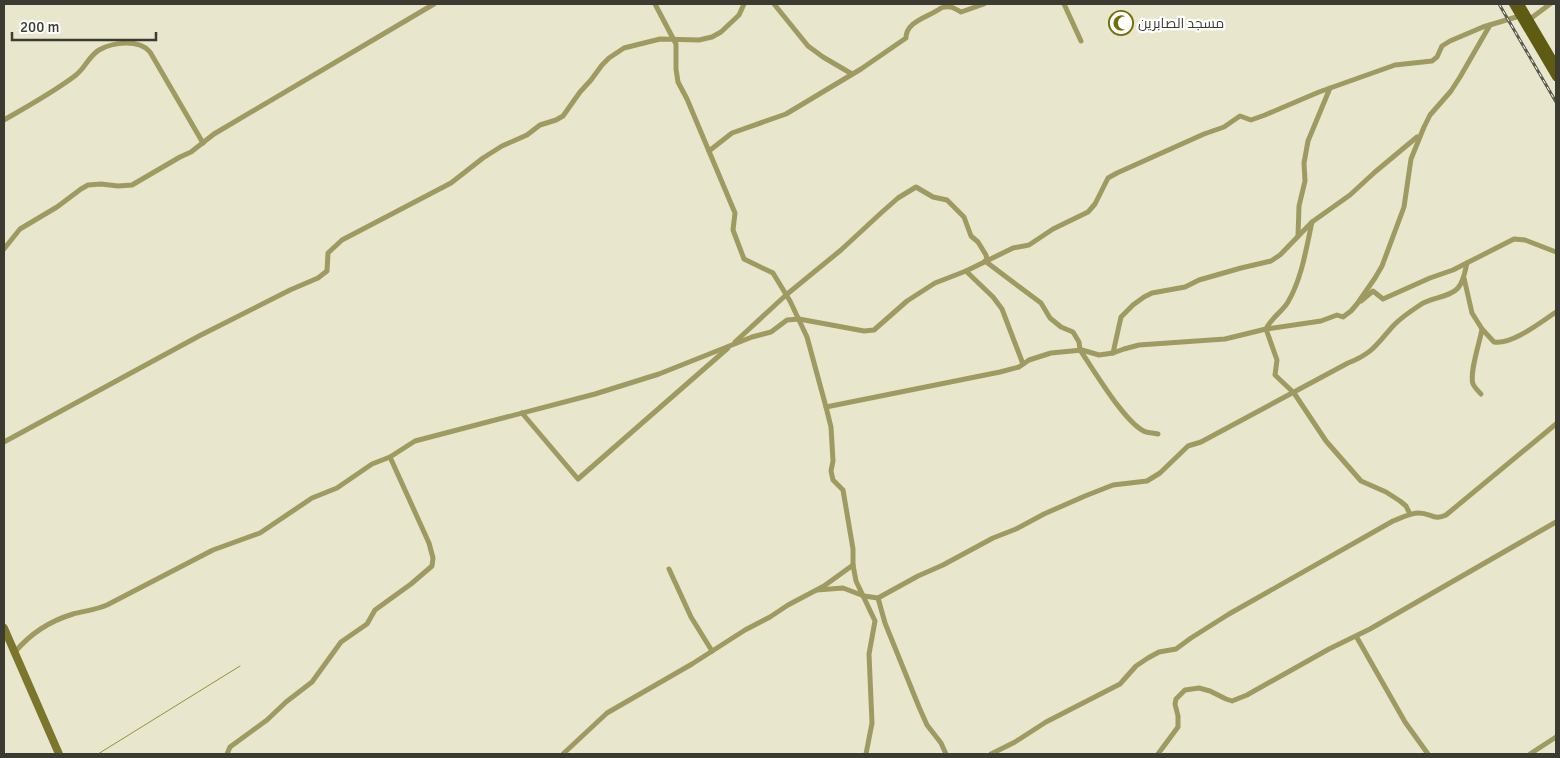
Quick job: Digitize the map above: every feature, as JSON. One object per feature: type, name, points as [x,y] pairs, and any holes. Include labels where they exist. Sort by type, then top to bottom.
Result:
[{"type":"main road","points":[[1513,4],[1526,16],[1556,65]]},
{"type":"main road","points":[[1520,4],[1556,77]]},
{"type":"street","points":[[4,248],[20,229],[50,211],[81,188],[88,185],[101,184],[132,185],[191,152],[203,142],[434,4]]},
{"type":"street","points":[[655,4],[677,50],[676,69],[678,82],[735,213],[733,230],[744,259],[773,273],[799,318],[807,337],[831,427],[833,461],[831,470],[833,480],[842,490],[853,549],[856,581],[875,621],[869,654],[872,722],[866,754]]},
{"type":"street","points":[[4,442],[199,336],[318,278],[327,271],[328,253],[342,240],[442,188],[482,158],[502,146],[527,135],[540,125],[563,116],[580,92],[609,58],[624,48],[660,38],[699,40],[712,37],[721,32],[739,15],[744,4]]},
{"type":"street","points":[[774,4],[808,46],[852,74]]},
{"type":"street","points":[[709,151],[732,133],[779,118],[852,74],[906,38],[906,31],[910,26],[941,8],[947,6],[961,12],[984,4]]},
{"type":"street","points":[[1064,4],[1081,42]]},
{"type":"street","points":[[15,652],[31,635],[57,620],[107,605],[213,550],[260,533],[312,498],[337,488],[372,464],[390,457],[414,442],[595,394],[658,374],[759,334],[771,332],[787,320],[799,318],[870,331],[923,289],[1013,248],[1029,245],[1088,212],[1095,204],[1108,178],[1117,173],[1224,127],[1240,116],[1251,120],[1330,88],[1401,64],[1432,61],[1436,59],[1442,46],[1450,41],[1490,25],[1526,16],[1550,4]]},
{"type":"street","points":[[826,407],[1014,369],[1029,360],[1051,353],[1080,350],[1099,355],[1140,345],[1225,338],[1266,329],[1321,321],[1337,315],[1343,317],[1357,304],[1382,266],[1407,197],[1411,159],[1430,115],[1460,77],[1490,25]]},
{"type":"street","points":[[4,120],[77,74],[92,55],[101,49],[132,43],[146,48],[150,52],[203,142]]},
{"type":"street","points":[[1298,236],[1299,206],[1305,182],[1304,163],[1308,142],[1330,88]]},
{"type":"street","points":[[1113,353],[1121,317],[1144,297],[1157,292],[1185,287],[1205,278],[1271,261],[1312,222],[1350,196],[1382,166],[1420,136]]},
{"type":"street","points":[[522,413],[578,478],[786,295],[841,250],[893,203],[916,187],[933,197],[947,200],[964,218],[971,236],[978,242],[986,255],[986,261]]},
{"type":"street","points":[[1312,222],[1306,253],[1296,285],[1287,303],[1266,329],[1277,360],[1275,376],[1294,393],[1326,441],[1361,481],[1386,492],[1400,501],[1406,506],[1410,514]]},
{"type":"street","points":[[1357,304],[1373,291],[1382,299],[1468,263],[1514,239],[1525,240],[1556,252]]},
{"type":"street","points":[[986,261],[1041,303],[1050,318],[1073,332],[1079,342],[1080,350],[1120,409],[1132,423],[1145,432],[1158,434]]},
{"type":"street","points":[[817,590],[843,588],[864,596],[878,598],[992,538],[1016,529],[1085,496],[1113,485],[1147,481],[1160,472],[1188,446],[1201,442],[1370,352],[1399,320],[1424,302],[1456,290],[1464,278],[1468,263]]},
{"type":"street","points":[[966,271],[1002,308],[1022,364]]},
{"type":"street","points":[[1464,278],[1472,313],[1482,330],[1494,342],[1504,342],[1516,337],[1556,312]]},
{"type":"street","points":[[1481,394],[1473,380],[1482,330]]},
{"type":"street","points":[[991,754],[1046,722],[1120,684],[1136,666],[1148,658],[1159,652],[1176,649],[1279,585],[1393,521],[1410,514],[1421,513],[1438,518],[1452,511],[1556,424]]},
{"type":"street","points":[[227,754],[230,747],[267,720],[312,682],[340,642],[367,624],[375,610],[432,566],[433,558],[429,543],[390,457]]},
{"type":"street","points":[[1158,754],[1178,727],[1175,704],[1176,699],[1185,690],[1199,688],[1210,691],[1226,700],[1238,699],[1356,636],[1556,522]]},
{"type":"street","points":[[563,754],[607,713],[745,630],[770,618],[788,605],[817,590],[853,565]]},
{"type":"street","points":[[669,569],[691,617],[712,651]]},
{"type":"street","points":[[878,598],[885,623],[919,708],[927,725],[941,743],[946,754]]},
{"type":"street","points":[[4,628],[59,754]]},
{"type":"street","points":[[1356,636],[1406,722],[1428,754]]},
{"type":"street","points":[[1530,754],[1556,737]]},
{"type":"waterway","points":[[98,754],[240,666]]},
{"type":"railway","points":[[1499,4],[1556,102]]},
{"type":"place","name":"مسجد الصابرين","points":[[1121,23]]}]
